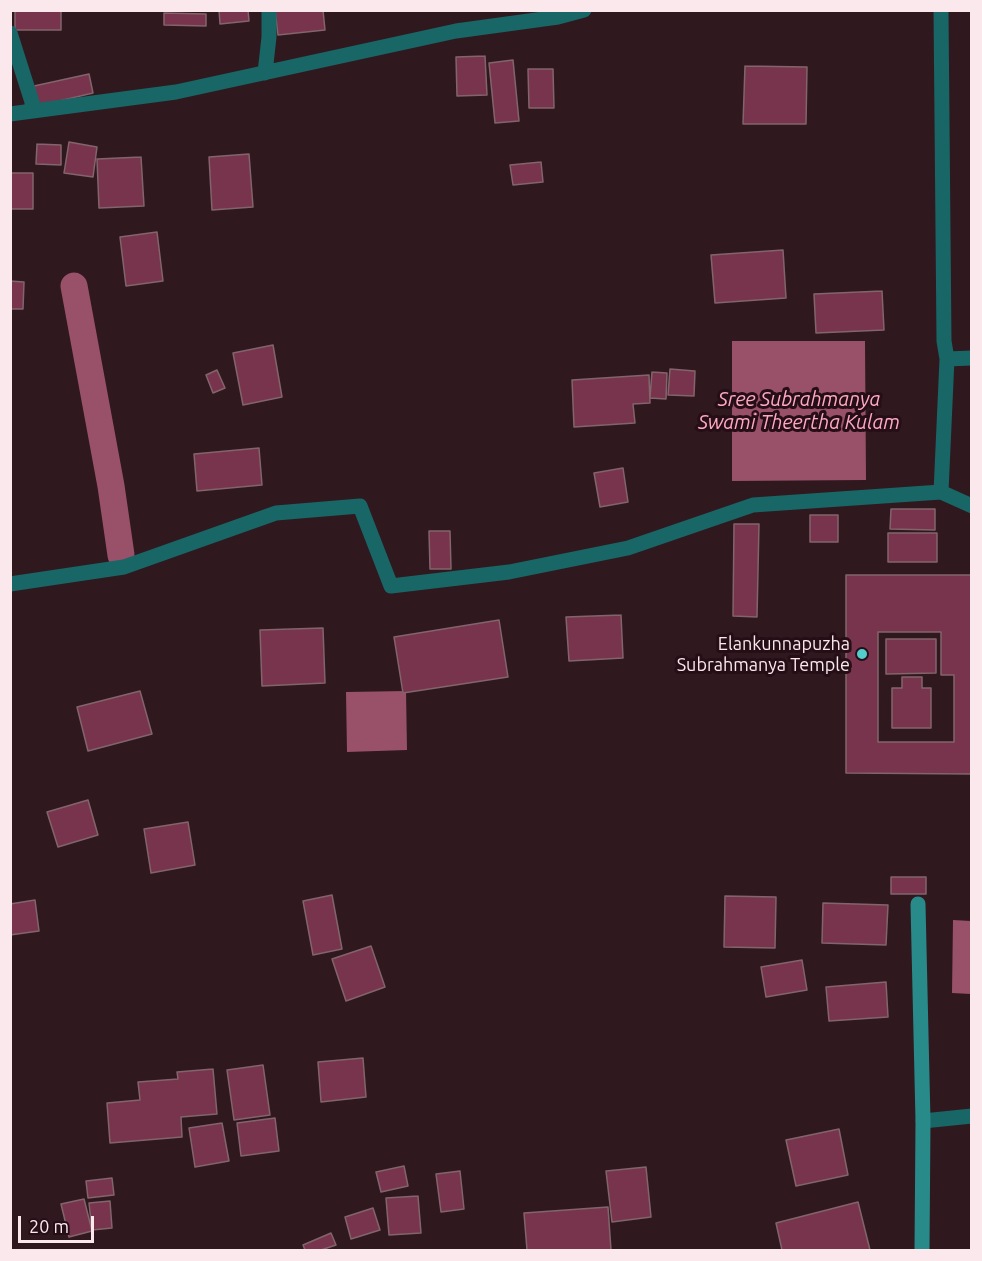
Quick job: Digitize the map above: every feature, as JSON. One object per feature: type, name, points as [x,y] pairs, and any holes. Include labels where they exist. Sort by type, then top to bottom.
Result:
[{"type":"main road","points":[[918,904],[923,1121],[922,1251]]},
{"type":"street","points":[[265,73],[269,37],[268,10]]},
{"type":"street","points":[[10,114],[176,92],[456,31],[584,10]]},
{"type":"street","points":[[941,10],[944,341],[947,359],[941,492]]},
{"type":"street","points":[[10,33],[32,102],[32,111]]},
{"type":"street","points":[[947,359],[972,358]]},
{"type":"street","points":[[10,584],[124,567],[276,513],[360,506],[391,586],[509,572],[628,548],[753,505],[941,492],[972,506]]},
{"type":"street","points":[[923,1121],[972,1116]]},
{"type":"water","name":"Sree Subrahmanya Swami Theertha Kulam","points":[[732,341],[865,341],[866,480],[732,481]]},
{"type":"water","points":[[406,691],[407,750],[347,752],[346,692]]},
{"type":"water","points":[[953,920],[971,921],[971,994],[952,993]]},
{"type":"building","points":[[15,10],[61,10],[61,30],[15,30]]},
{"type":"building","points":[[219,10],[248,10],[249,21],[220,24]]},
{"type":"building","points":[[275,10],[323,10],[325,30],[278,35]]},
{"type":"building","points":[[164,13],[206,14],[206,26],[164,25]]},
{"type":"building","points":[[485,56],[487,95],[457,96],[456,57]]},
{"type":"building","points":[[513,60],[519,121],[495,123],[489,63]]},
{"type":"building","points":[[745,66],[807,67],[806,124],[743,124]]},
{"type":"building","points":[[528,69],[553,69],[554,108],[529,108]]},
{"type":"building","points":[[89,74],[93,93],[38,106],[34,86]]},
{"type":"building","points":[[69,142],[97,147],[93,177],[64,173]]},
{"type":"building","points":[[37,144],[61,145],[61,165],[36,164]]},
{"type":"building","points":[[249,154],[253,207],[212,210],[209,157]]},
{"type":"building","points":[[141,157],[144,206],[99,208],[97,159]]},
{"type":"building","points":[[541,162],[543,182],[513,185],[510,165]]},
{"type":"building","points":[[10,173],[33,173],[33,209],[11,209]]},
{"type":"building","points":[[157,232],[163,281],[126,286],[120,237]]},
{"type":"building","points":[[783,250],[786,298],[715,303],[711,255]]},
{"type":"building","points":[[10,281],[24,282],[23,309],[10,309]]},
{"type":"building","points":[[882,291],[884,330],[816,333],[814,294]]},
{"type":"building","points":[[273,345],[282,397],[243,405],[233,353]]},
{"type":"building","points":[[670,369],[695,371],[694,396],[668,395]]},
{"type":"building","points":[[217,370],[225,388],[213,393],[206,375]]},
{"type":"building","points":[[652,372],[667,373],[666,399],[650,398]]},
{"type":"building","points":[[649,375],[650,403],[633,404],[635,423],[574,427],[572,380]]},
{"type":"building","points":[[259,448],[262,485],[197,491],[194,454]]},
{"type":"building","points":[[623,468],[628,502],[600,507],[594,473]]},
{"type":"building","points":[[891,509],[935,509],[935,530],[890,529]]},
{"type":"building","points":[[810,515],[838,515],[838,542],[810,542]]},
{"type":"building","points":[[734,524],[759,524],[757,617],[733,616]]},
{"type":"building","points":[[429,531],[450,531],[451,569],[430,569]]},
{"type":"building","points":[[888,533],[937,533],[937,562],[888,562]]},
{"type":"building","name":"Elankunnapuzha Subrahmanya Temple","points":[[846,575],[972,575],[972,774],[846,773]],"holes":[[[878,632],[941,632],[941,675],[954,675],[954,742],[878,742]]]},
{"type":"building","points":[[621,615],[623,658],[569,661],[566,617]]},
{"type":"building","points":[[499,620],[508,677],[403,693],[394,637]]},
{"type":"building","points":[[323,628],[325,683],[262,686],[260,630]]},
{"type":"building","name":"Elankunnapuzha Subrahmanya Temple","points":[[886,639],[936,639],[936,673],[886,674]]},
{"type":"building","name":"Elankunnapuzha Subrahmanya Temple","points":[[902,677],[922,677],[922,688],[931,688],[931,728],[892,728],[892,688],[902,688]]},
{"type":"building","points":[[140,691],[152,734],[88,751],[77,707]]},
{"type":"building","points":[[88,800],[98,835],[58,847],[47,812]]},
{"type":"building","points":[[188,822],[195,865],[151,873],[144,829]]},
{"type":"building","points":[[891,877],[926,877],[926,894],[891,894]]},
{"type":"building","points":[[332,895],[342,949],[313,955],[303,901]]},
{"type":"building","points":[[725,896],[776,897],[775,948],[724,947]]},
{"type":"building","points":[[35,900],[39,931],[10,935],[10,904]]},
{"type":"building","points":[[823,903],[888,905],[886,945],[822,943]]},
{"type":"building","points":[[371,946],[385,987],[346,1001],[332,959]]},
{"type":"building","points":[[802,960],[807,990],[766,997],[761,967]]},
{"type":"building","points":[[886,982],[888,1017],[829,1021],[826,987]]},
{"type":"building","points":[[363,1058],[366,1097],[321,1102],[318,1062]]},
{"type":"building","points":[[263,1065],[270,1115],[234,1120],[227,1070]]},
{"type":"building","points":[[213,1069],[217,1114],[181,1117],[182,1137],[110,1143],[107,1103],[140,1100],[138,1082],[178,1079],[177,1072]]},
{"type":"building","points":[[275,1118],[279,1151],[241,1156],[237,1123]]},
{"type":"building","points":[[222,1123],[229,1161],[195,1167],[189,1128]]},
{"type":"building","points":[[839,1129],[848,1175],[796,1186],[786,1140]]},
{"type":"building","points":[[404,1166],[408,1186],[381,1192],[376,1172]]},
{"type":"building","points":[[646,1167],[651,1217],[612,1222],[606,1171]]},
{"type":"building","points":[[460,1171],[464,1209],[441,1212],[436,1174]]},
{"type":"building","points":[[112,1178],[114,1195],[88,1198],[86,1181]]},
{"type":"building","points":[[418,1196],[421,1233],[389,1235],[386,1198]]},
{"type":"building","points":[[84,1199],[92,1231],[69,1237],[61,1204]]},
{"type":"building","points":[[110,1201],[112,1228],[92,1230],[89,1203]]},
{"type":"building","points":[[858,1202],[870,1250],[782,1250],[776,1223]]},
{"type":"building","points":[[608,1207],[611,1250],[527,1250],[524,1213]]},
{"type":"building","points":[[373,1208],[380,1230],[351,1239],[345,1217]]},
{"type":"building","points":[[331,1233],[336,1245],[321,1250],[305,1250],[303,1245]]},
{"type":"waterway","points":[[74,286],[111,486],[121,555]]},
{"type":"place","name":"Elankunnapuzha Subrahmanya Temple","points":[[862,654]]}]
